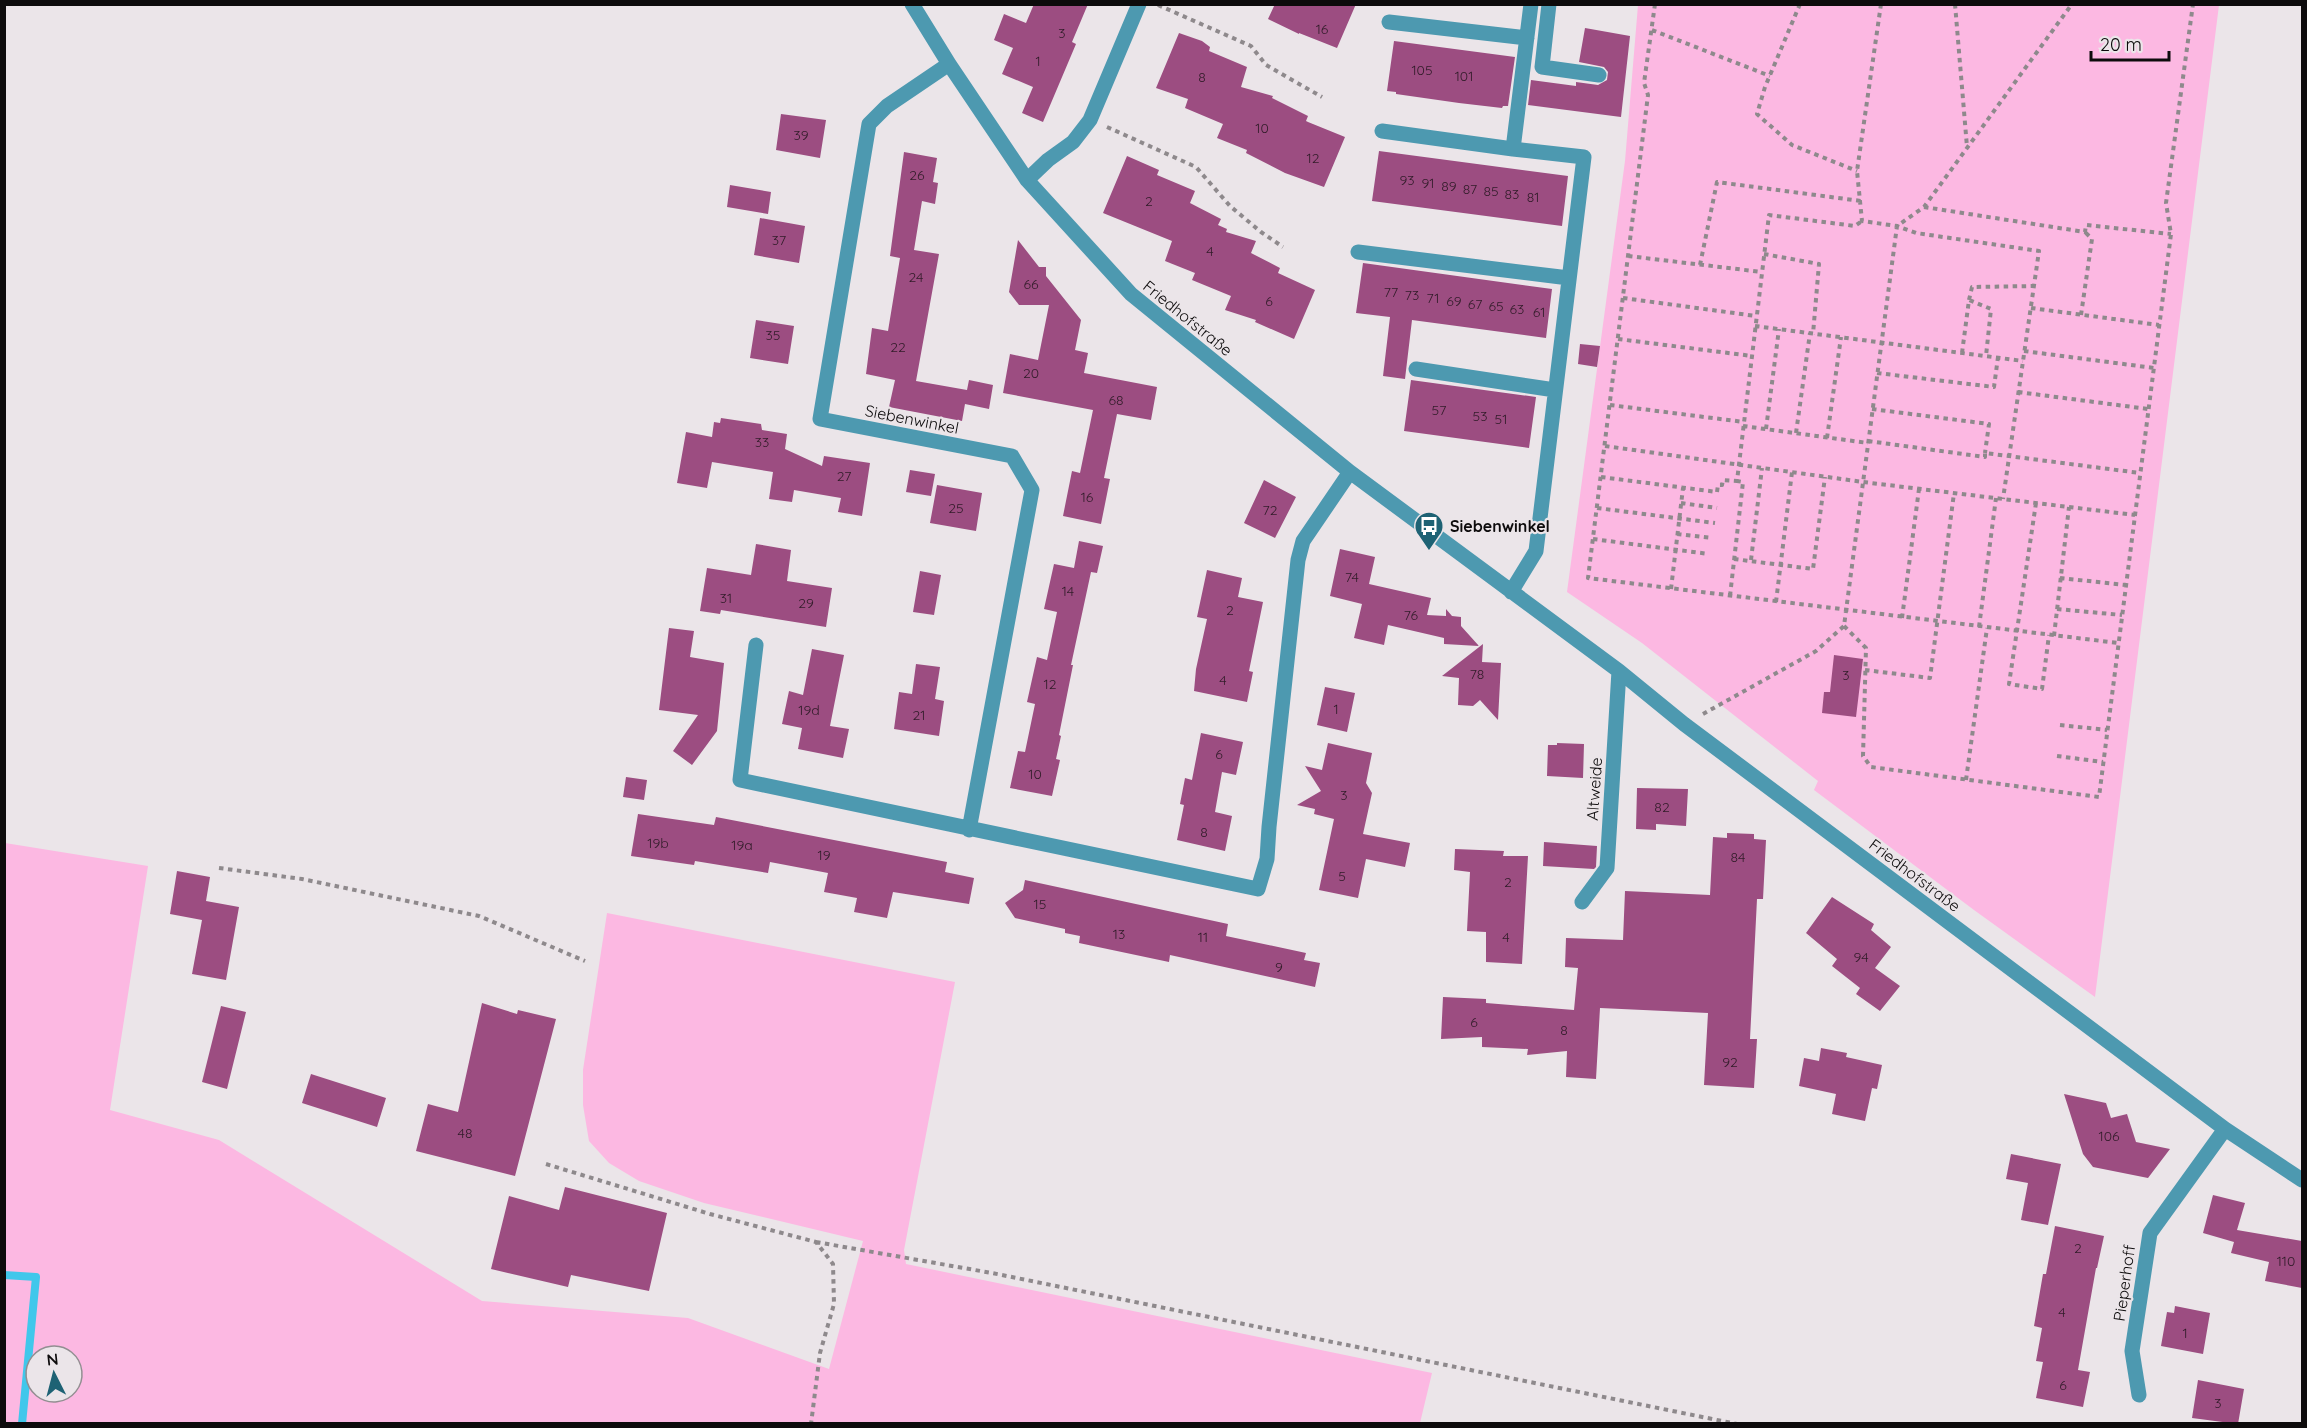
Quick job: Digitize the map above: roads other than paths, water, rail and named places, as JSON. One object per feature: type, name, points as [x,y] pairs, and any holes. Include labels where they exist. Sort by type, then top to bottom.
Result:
[{"type":"street","name":"Friedhofstraße","points":[[912,4],[949,64],[1027,180],[1131,294],[1350,472],[1619,671],[1684,724],[2225,1129],[2302,1180]]},
{"type":"street","points":[[1027,180],[1048,160],[1073,142],[1090,120],[1139,4]]},
{"type":"street","points":[[1513,148],[1532,4]]},
{"type":"street","points":[[1549,4],[1542,67],[1599,75]]},
{"type":"street","points":[[1389,22],[1527,38]]},
{"type":"street","name":"Siebenwinkel","points":[[949,64],[887,106],[869,124],[819,419],[1012,456],[1032,490],[969,830]]},
{"type":"street","points":[[1382,131],[1584,157],[1536,551],[1511,592]]},
{"type":"street","points":[[1358,252],[1569,278]]},
{"type":"street","points":[[1416,369],[1556,390]]},
{"type":"street","points":[[756,645],[740,780],[1258,889],[1267,859],[1298,560],[1303,541],[1350,472]]},
{"type":"street","name":"Altweide","points":[[1582,902],[1607,868],[1619,671]]},
{"type":"street","name":"Pieperhoff","points":[[2139,1395],[2132,1351],[2150,1233],[2225,1129]]},
{"type":"waterway","points":[[4,1275],[36,1277],[22,1424]]},
{"type":"place","name":"Siebenwinkel","points":[[1429,552]]}]
